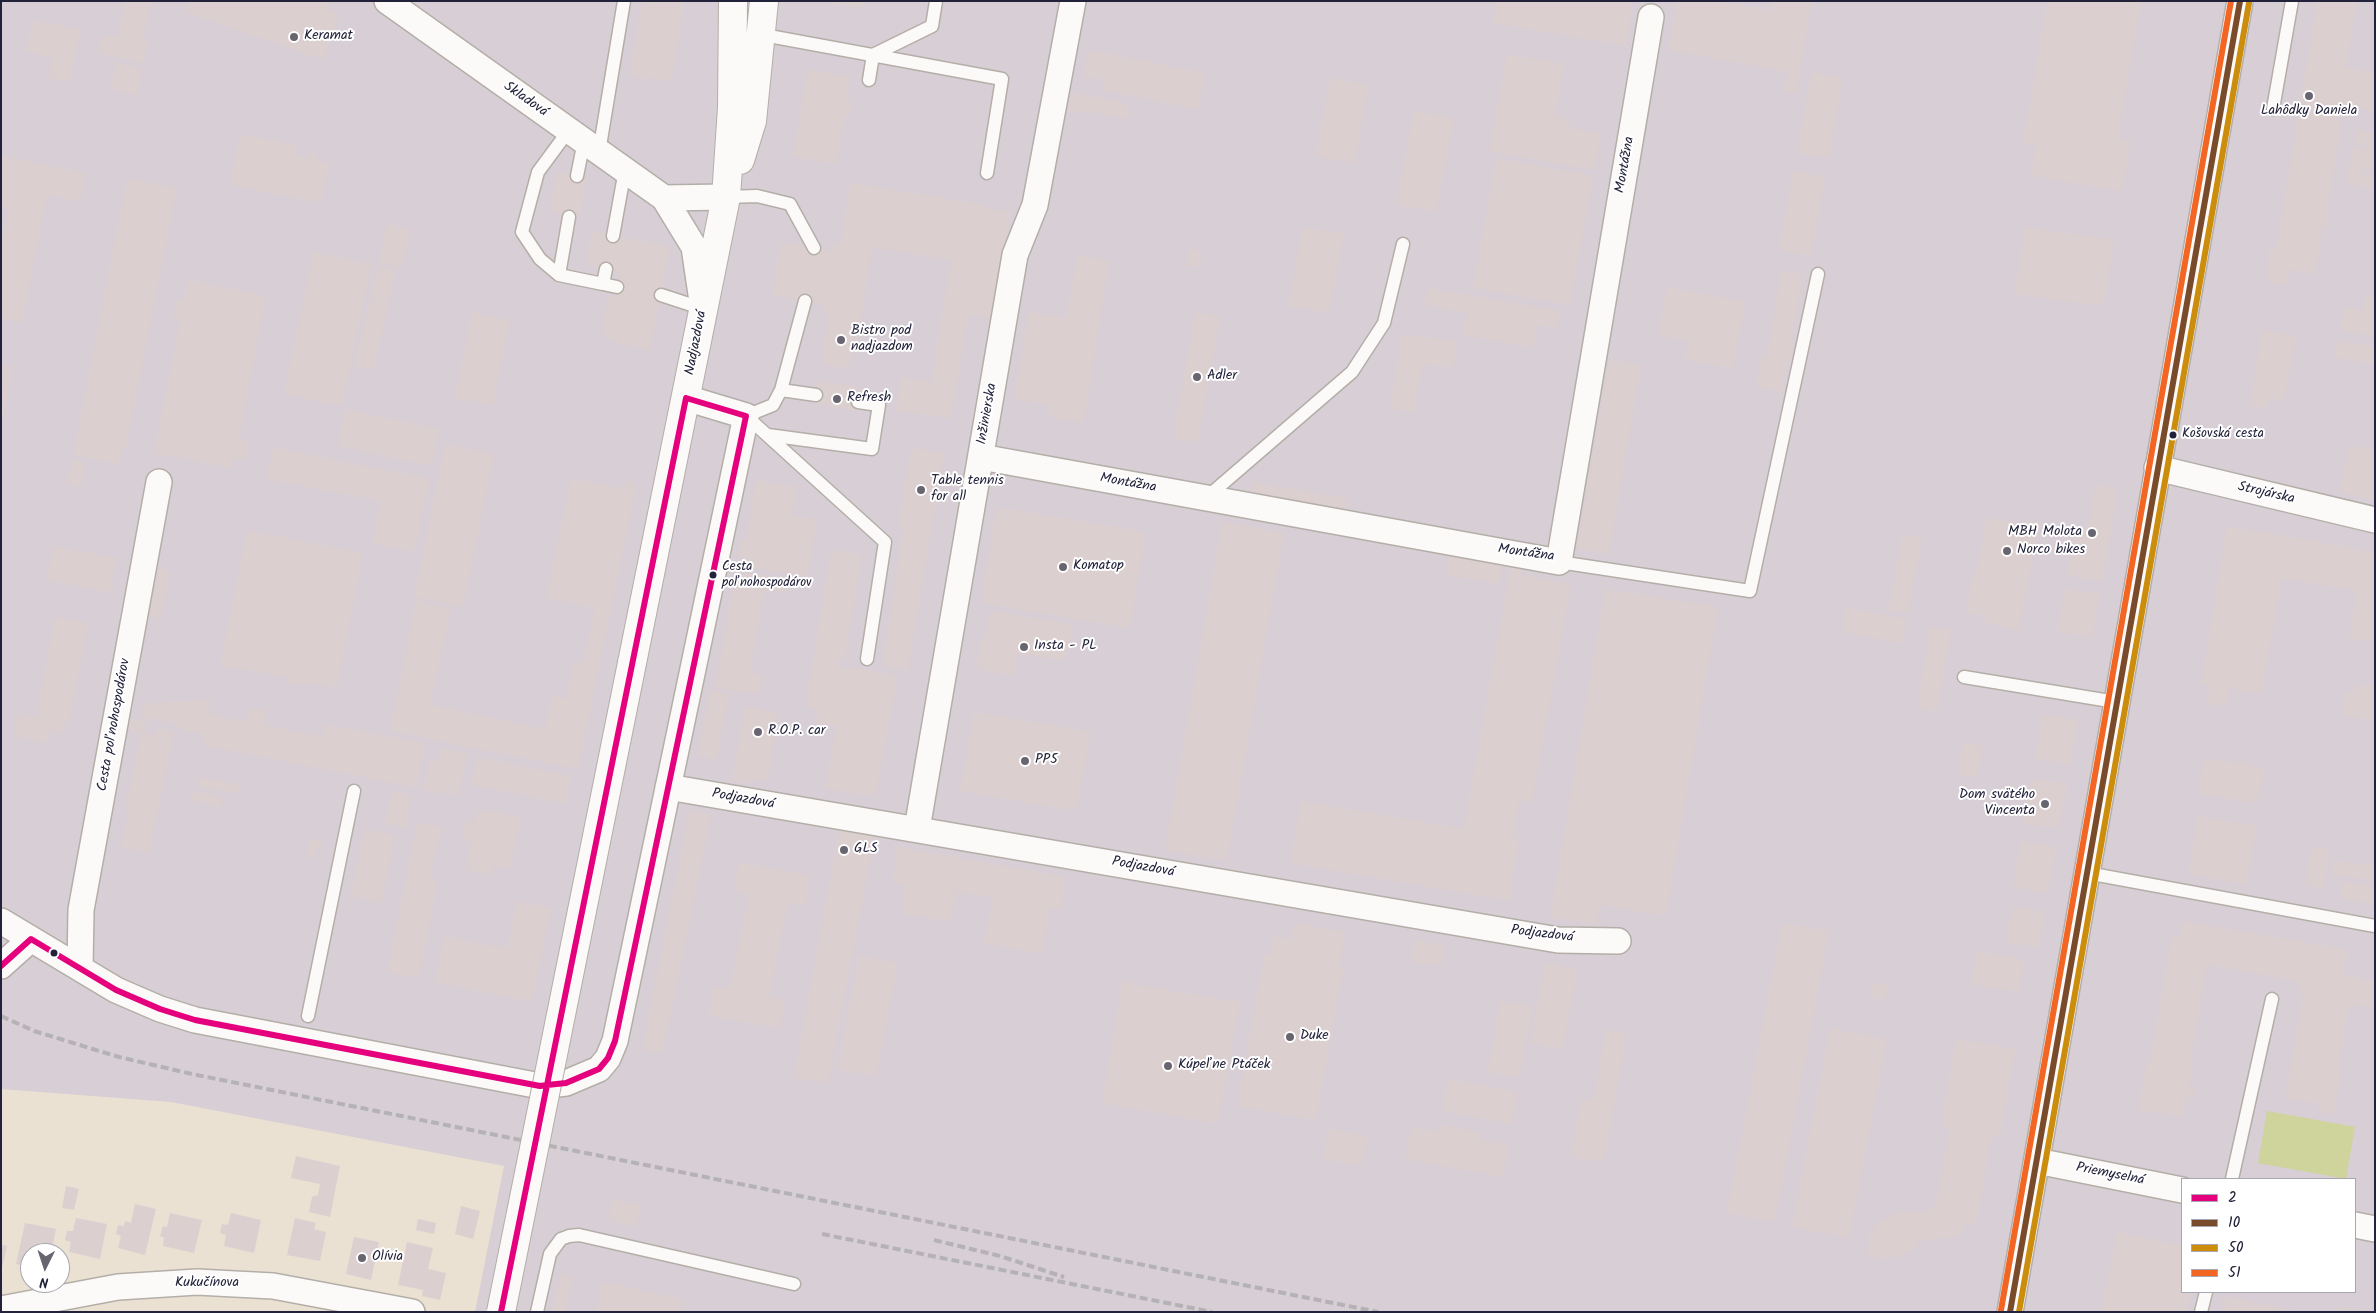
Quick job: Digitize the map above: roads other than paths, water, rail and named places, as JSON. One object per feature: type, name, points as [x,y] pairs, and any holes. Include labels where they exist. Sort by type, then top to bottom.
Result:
[{"type":"main road","name":"Nadjazdová","points":[[501,1312],[726,197],[732,108],[733,1]]},
{"type":"main road","name":"Nadjazdová","points":[[726,197],[752,121],[764,1]]},
{"type":"street","name":"Inžinierska","points":[[917,829],[1015,255],[1035,205],[1073,1]]},
{"type":"street","points":[[2010,1312],[2240,1]]},
{"type":"street","name":"Skladová","points":[[391,3],[664,198],[694,248],[704,309]]},
{"type":"street","name":"Montážna","points":[[981,457],[1559,562],[1651,17]]},
{"type":"street","points":[[664,198],[726,197]]},
{"type":"street","points":[[1,921],[138,1000],[195,1020],[540,1086],[566,1083],[599,1069],[608,1058],[615,1041],[746,416],[686,398]]},
{"type":"street","name":"Strojárska","points":[[2158,468],[2375,520]]},
{"type":"street","name":"Cesta poľnohospodárov","points":[[80,968],[81,910],[159,482]]},
{"type":"street","name":"Podjazdová","points":[[668,787],[1558,940],[1618,942]]},
{"type":"street","points":[[1,966],[31,939]]},
{"type":"street","name":"Priemyselná","points":[[2038,1161],[2181,1190]]},
{"type":"street","points":[[2356,1225],[2375,1229]]},
{"type":"street","name":"Kukučínova","points":[[1,1308],[118,1287],[198,1282],[273,1286],[412,1312]]},
{"type":"lane","points":[[577,176],[584,141],[624,1]]},
{"type":"lane","points":[[873,56],[932,26],[936,1]]},
{"type":"lane","points":[[2273,109],[2292,1]]},
{"type":"lane","points":[[733,30],[1002,79],[987,173]]},
{"type":"lane","points":[[869,80],[873,56]]},
{"type":"lane","points":[[584,141],[538,172],[522,232],[540,259],[559,275],[618,287]]},
{"type":"lane","points":[[613,236],[625,170]]},
{"type":"lane","points":[[726,197],[757,196],[790,204],[814,248]]},
{"type":"lane","points":[[559,275],[569,217]]},
{"type":"lane","points":[[1206,498],[1352,372],[1384,324],[1403,244]]},
{"type":"lane","points":[[603,284],[606,269]]},
{"type":"lane","points":[[1559,562],[1750,591],[1818,274]]},
{"type":"lane","points":[[661,295],[704,309]]},
{"type":"lane","points":[[805,301],[781,390],[773,405],[746,416],[885,542],[867,658]]},
{"type":"lane","points":[[781,390],[816,395]]},
{"type":"lane","points":[[768,435],[872,449],[879,405],[858,402]]},
{"type":"lane","points":[[1964,677],[2116,702]]},
{"type":"lane","points":[[308,1016],[354,792]]},
{"type":"lane","points":[[2087,873],[2375,926]]},
{"type":"lane","points":[[2232,1178],[2272,999]]},
{"type":"lane","points":[[537,1312],[550,1254],[560,1239],[569,1236],[579,1235],[794,1284]]},
{"type":"lane","points":[[2202,1312],[2206,1293]]},
{"type":"railway","points":[[1,1016],[34,1031],[119,1057],[192,1074],[1378,1312]]},
{"type":"railway","points":[[822,1234],[1212,1312]]},
{"type":"railway","points":[[934,1240],[1000,1256],[1064,1277]]},
{"type":"place","name":"Keramat","points":[[294,37]]},
{"type":"place","name":"Lahôdky Daniela","points":[[2309,96]]},
{"type":"place","name":"Bistro pod nadjazdom","points":[[841,340]]},
{"type":"place","name":"Adler","points":[[1197,377]]},
{"type":"place","name":"Refresh","points":[[837,399]]},
{"type":"place","name":"Košovská cesta","points":[[2173,435]]},
{"type":"place","name":"Table tennis for all","points":[[921,490]]},
{"type":"place","name":"MBH Molota","points":[[2092,533]]},
{"type":"place","name":"Norco bikes","points":[[2007,551]]},
{"type":"place","name":"Komatop","points":[[1063,567]]},
{"type":"place","name":"Cesta poľnohospodárov","points":[[713,575]]},
{"type":"place","name":"Insta - PL","points":[[1024,647]]},
{"type":"place","name":"R.O.P. car","points":[[758,732]]},
{"type":"place","name":"PP5","points":[[1025,761]]},
{"type":"place","name":"Dom svätého Vincenta","points":[[2045,804]]},
{"type":"place","name":"GLS","points":[[844,850]]},
{"type":"place","name":"Duke","points":[[1290,1037]]},
{"type":"place","name":"Kúpeľne Ptáček","points":[[1168,1066]]},
{"type":"place","name":"Olívia","points":[[362,1258]]}]
